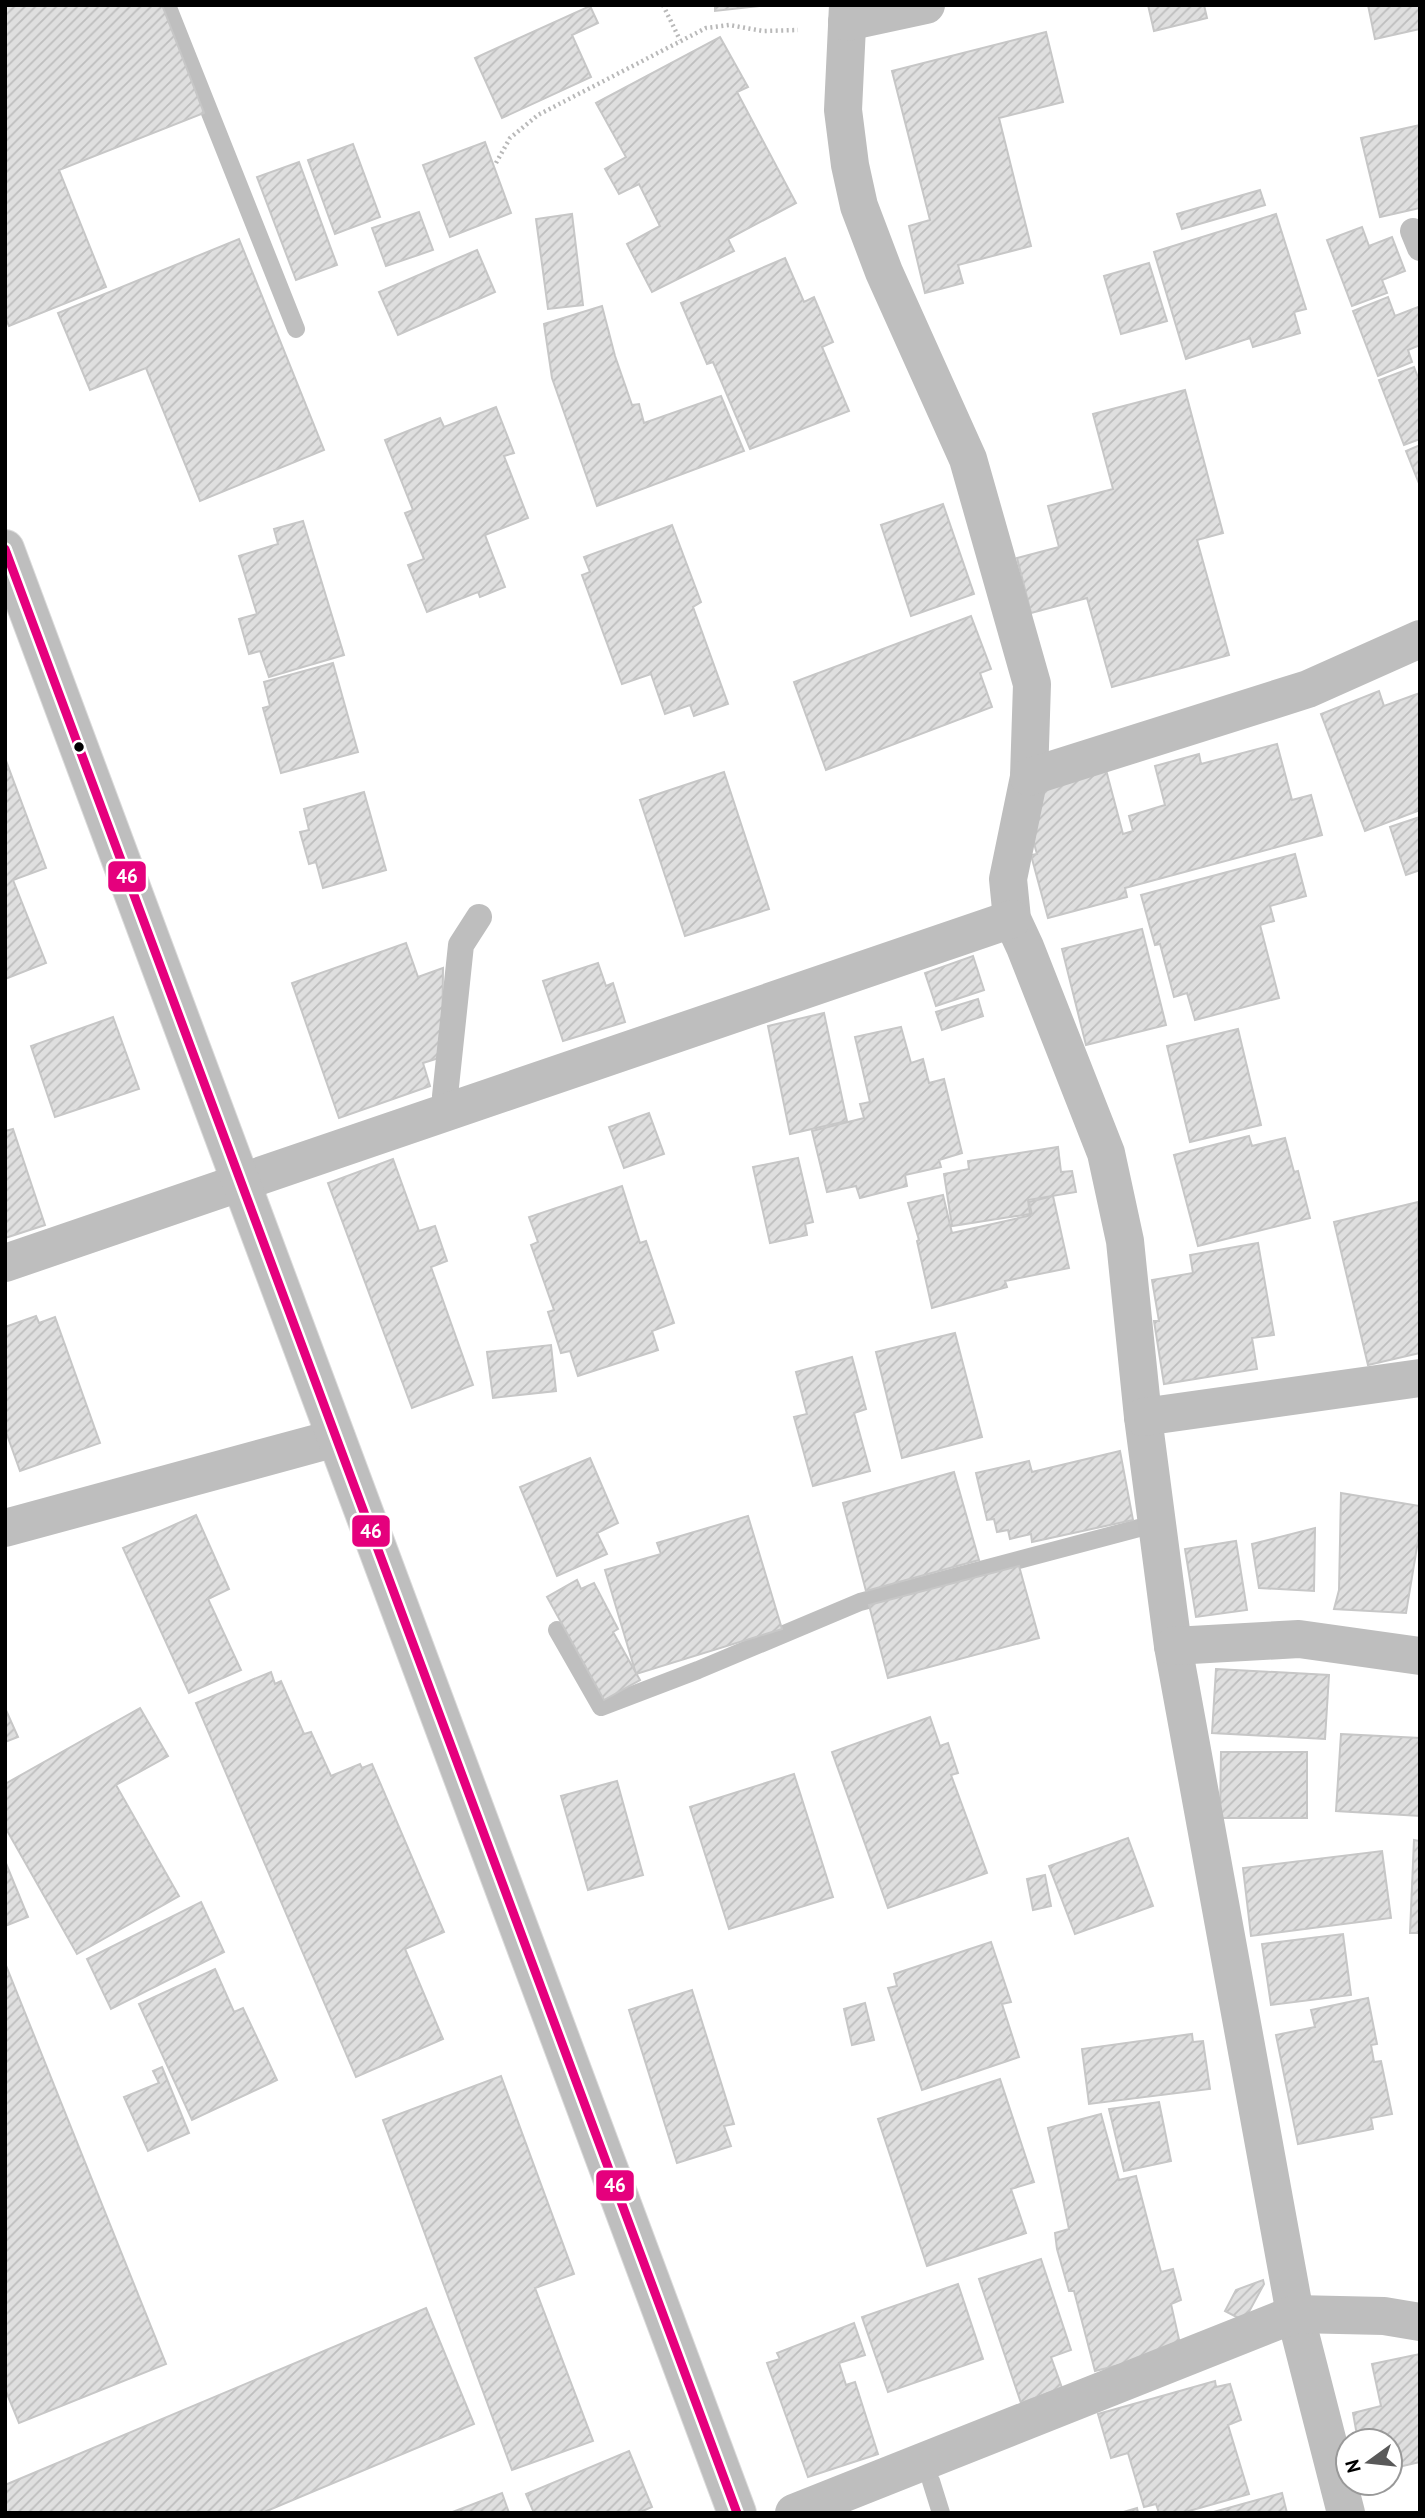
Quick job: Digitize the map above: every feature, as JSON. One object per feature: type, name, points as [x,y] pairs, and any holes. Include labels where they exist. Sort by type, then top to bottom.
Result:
[{"type":"main road","points":[[926,5],[847,14],[843,110],[850,165],[859,206],[884,272],[968,458],[1032,684],[1029,777],[1008,879],[1012,919],[1106,1153],[1125,1241],[1143,1417],[1173,1646],[1295,2314],[1346,2513]]},
{"type":"main road","points":[[5,549],[737,2513]]},
{"type":"main road","points":[[1029,777],[1308,689],[1420,639]]},
{"type":"main road","points":[[5,1264],[1012,919]]},
{"type":"main road","points":[[1143,1417],[1420,1378]]},
{"type":"main road","points":[[5,1528],[336,1438]]},
{"type":"main road","points":[[1173,1646],[1299,1639],[1420,1656]]},
{"type":"main road","points":[[794,2513],[1295,2314],[1384,2316],[1420,2322]]},
{"type":"lane","points":[[450,1113],[445,1096],[461,946],[479,917]]},
{"type":"path","points":[[663,5],[680,40]]},
{"type":"path","points":[[496,163],[510,138],[538,115],[706,28],[729,25],[763,31],[829,30],[847,14]]},
{"type":"building","points":[[5,5],[162,5],[204,113],[59,170],[106,287],[9,326],[5,317]]},
{"type":"building","points":[[715,5],[769,5],[715,11]]},
{"type":"building","points":[[1148,5],[1204,5],[1207,18],[1154,31]]},
{"type":"building","points":[[1368,5],[1420,5],[1420,29],[1375,39]]},
{"type":"building","points":[[590,6],[598,23],[572,35],[591,77],[502,118],[475,58]]},
{"type":"building","points":[[1046,32],[1063,102],[999,118],[1031,246],[958,265],[963,283],[925,293],[909,226],[930,220],[892,71]]},
{"type":"building","points":[[720,37],[748,87],[737,92],[796,203],[728,239],[734,251],[652,292],[627,244],[660,226],[639,184],[619,194],[605,169],[626,157],[596,103]]},
{"type":"building","points":[[1420,125],[1420,208],[1380,217],[1361,138]]},
{"type":"building","points":[[485,142],[511,213],[450,237],[423,165]]},
{"type":"building","points":[[353,144],[380,217],[335,234],[308,160]]},
{"type":"building","points":[[299,162],[337,265],[296,280],[257,177]]},
{"type":"building","points":[[1260,190],[1265,205],[1182,229],[1177,214]]},
{"type":"building","points":[[419,212],[433,250],[386,266],[372,228]]},
{"type":"building","points":[[572,214],[583,305],[548,309],[536,219]]},
{"type":"building","points":[[1276,214],[1306,309],[1294,312],[1300,333],[1253,347],[1250,338],[1186,359],[1154,252]]},
{"type":"building","points":[[1362,227],[1369,246],[1392,237],[1405,271],[1382,280],[1387,293],[1352,306],[1327,240]]},
{"type":"building","points":[[239,239],[324,450],[200,501],[146,368],[90,390],[58,313]]},
{"type":"building","points":[[477,250],[495,292],[398,335],[379,292]]},
{"type":"building","points":[[785,258],[804,302],[814,297],[833,342],[822,347],[849,411],[750,449],[713,362],[707,364],[681,303]]},
{"type":"building","points":[[1149,263],[1167,321],[1121,334],[1104,276]]},
{"type":"building","points":[[1388,297],[1395,316],[1418,307],[1420,345],[1408,350],[1412,362],[1378,376],[1353,311]]},
{"type":"building","points":[[602,306],[632,405],[639,404],[644,423],[721,396],[744,451],[597,506],[552,378],[544,324]]},
{"type":"building","points":[[1414,367],[1420,383],[1420,439],[1404,445],[1379,380]]},
{"type":"building","points":[[1185,390],[1223,533],[1197,540],[1229,655],[1112,687],[1087,598],[1031,613],[1017,558],[1059,547],[1048,506],[1113,489],[1093,414]]},
{"type":"building","points":[[496,407],[514,453],[504,456],[528,518],[485,535],[505,587],[480,597],[478,592],[427,612],[408,565],[424,559],[405,513],[413,510],[385,440],[440,418],[444,427]]},
{"type":"building","points":[[1420,445],[1420,486],[1406,451]]},
{"type":"building","points":[[943,504],[974,594],[911,616],[881,525]]},
{"type":"building","points":[[303,521],[344,655],[269,677],[260,651],[249,654],[239,619],[257,614],[239,556],[278,544],[274,529]]},
{"type":"building","points":[[672,525],[701,602],[693,607],[728,704],[694,716],[690,705],[665,714],[651,674],[622,684],[582,575],[590,572],[584,557]]},
{"type":"building","points":[[971,616],[991,669],[980,673],[992,707],[826,770],[794,682]]},
{"type":"building","points":[[333,663],[358,752],[281,773],[263,708],[270,706],[264,682]]},
{"type":"building","points":[[1379,691],[1384,706],[1420,693],[1420,810],[1365,831],[1321,714]]},
{"type":"building","points":[[1277,744],[1292,800],[1311,795],[1322,835],[1125,888],[1127,897],[1048,918],[1031,855],[1037,854],[1028,822],[1048,782],[1105,766],[1123,834],[1133,831],[1129,816],[1165,805],[1155,766],[1199,754],[1201,764]]},
{"type":"building","points":[[5,758],[46,868],[13,880],[46,963],[5,979]]},
{"type":"building","points":[[724,772],[769,909],[685,936],[640,800]]},
{"type":"building","points":[[364,792],[386,870],[323,888],[316,862],[309,864],[300,832],[309,830],[304,809]]},
{"type":"building","points":[[1420,817],[1420,870],[1406,875],[1390,827]]},
{"type":"building","points":[[1295,854],[1306,896],[1270,906],[1274,921],[1260,925],[1279,998],[1195,1020],[1187,993],[1174,997],[1160,944],[1155,945],[1141,895]]},
{"type":"building","points":[[1142,929],[1166,1025],[1086,1045],[1062,949]]},
{"type":"building","points":[[406,943],[418,977],[443,968],[442,1057],[423,1063],[430,1086],[339,1118],[292,983]]},
{"type":"building","points":[[973,956],[984,990],[936,1006],[925,973]]},
{"type":"building","points":[[598,963],[606,986],[613,983],[625,1022],[563,1041],[543,981]]},
{"type":"building","points":[[978,999],[983,1016],[942,1030],[936,1012]]},
{"type":"building","points":[[824,1013],[847,1121],[790,1134],[768,1026]]},
{"type":"building","points":[[113,1017],[139,1089],[55,1117],[31,1046]]},
{"type":"building","points":[[901,1027],[911,1063],[923,1059],[929,1083],[944,1079],[962,1153],[939,1160],[941,1167],[905,1175],[907,1186],[860,1198],[856,1186],[827,1192],[812,1131],[864,1118],[860,1104],[870,1102],[855,1037]]},
{"type":"building","points":[[1238,1029],[1261,1125],[1190,1142],[1167,1046]]},
{"type":"building","points":[[649,1113],[664,1154],[624,1168],[609,1127]]},
{"type":"building","points":[[13,1129],[45,1225],[5,1238],[5,1131]]},
{"type":"building","points":[[1249,1136],[1252,1146],[1285,1138],[1294,1172],[1298,1171],[1310,1218],[1198,1246],[1174,1155]]},
{"type":"building","points":[[1058,1147],[1061,1172],[1072,1171],[1076,1192],[1028,1200],[1030,1214],[952,1226],[944,1174],[969,1169],[968,1161]]},
{"type":"building","points":[[798,1158],[813,1222],[805,1224],[807,1235],[770,1243],[753,1167]]},
{"type":"building","points":[[393,1159],[419,1231],[435,1226],[447,1261],[431,1267],[473,1385],[412,1408],[328,1183]]},
{"type":"building","points":[[622,1186],[640,1243],[646,1241],[674,1323],[652,1331],[658,1350],[578,1376],[570,1351],[561,1353],[548,1312],[554,1310],[531,1245],[538,1242],[529,1217]]},
{"type":"building","points":[[943,1195],[952,1233],[1032,1215],[1029,1202],[1053,1196],[1069,1268],[1005,1281],[1007,1287],[932,1308],[917,1241],[919,1240],[908,1203]]},
{"type":"building","points":[[1418,1202],[1420,1353],[1368,1365],[1334,1222]]},
{"type":"building","points":[[1258,1243],[1274,1335],[1252,1338],[1257,1369],[1164,1384],[1154,1321],[1159,1321],[1152,1280],[1193,1273],[1190,1255]]},
{"type":"building","points":[[36,1316],[39,1323],[55,1317],[100,1443],[20,1471],[5,1429],[5,1327]]},
{"type":"building","points":[[955,1333],[982,1437],[902,1458],[876,1352]]},
{"type":"building","points":[[551,1345],[556,1391],[493,1398],[487,1352]]},
{"type":"building","points":[[852,1357],[866,1409],[854,1413],[870,1471],[813,1486],[794,1417],[807,1414],[796,1372]]},
{"type":"building","points":[[1120,1451],[1133,1520],[1032,1542],[1031,1534],[1010,1539],[1008,1530],[997,1532],[994,1519],[987,1520],[976,1473],[1029,1461],[1032,1472]]},
{"type":"building","points":[[590,1458],[618,1523],[597,1533],[607,1554],[557,1576],[520,1487]]},
{"type":"building","points":[[954,1472],[979,1560],[866,1591],[843,1503]]},
{"type":"building","points":[[1341,1493],[1420,1506],[1420,1529],[1406,1613],[1334,1609],[1339,1590]]},
{"type":"building","points":[[196,1515],[229,1589],[208,1599],[241,1670],[189,1693],[123,1548]]},
{"type":"building","points":[[748,1516],[782,1629],[636,1674],[605,1570],[661,1554],[657,1543]]},
{"type":"building","points":[[1315,1528],[1314,1591],[1259,1588],[1252,1544]]},
{"type":"building","points":[[1236,1541],[1247,1610],[1196,1617],[1185,1549]]},
{"type":"building","points":[[1019,1566],[1039,1638],[888,1678],[869,1605]]},
{"type":"building","points":[[577,1580],[581,1589],[594,1583],[618,1629],[613,1632],[640,1680],[604,1700],[547,1597]]},
{"type":"building","points":[[1216,1669],[1329,1675],[1325,1739],[1212,1733]]},
{"type":"building","points":[[271,1672],[275,1684],[281,1681],[304,1734],[311,1732],[331,1776],[360,1764],[362,1768],[372,1764],[444,1932],[405,1949],[443,2039],[356,2077],[196,1703]]},
{"type":"building","points":[[5,1708],[18,1737],[5,1742]]},
{"type":"building","points":[[140,1708],[168,1756],[116,1785],[179,1896],[77,1954],[5,1827],[5,1784]]},
{"type":"building","points":[[930,1717],[940,1746],[948,1743],[958,1773],[951,1775],[987,1873],[888,1908],[832,1752]]},
{"type":"building","points":[[1341,1734],[1420,1738],[1420,1816],[1336,1811]]},
{"type":"building","points":[[1221,1752],[1307,1752],[1307,1818],[1220,1818]]},
{"type":"building","points":[[794,1774],[833,1897],[729,1929],[690,1807]]},
{"type":"building","points":[[617,1781],[643,1875],[588,1890],[561,1796]]},
{"type":"building","points":[[1128,1838],[1153,1906],[1075,1934],[1049,1866]]},
{"type":"building","points":[[1414,1840],[1420,1841],[1420,1933],[1410,1933]]},
{"type":"building","points":[[1382,1851],[1391,1918],[1251,1936],[1243,1868]]},
{"type":"building","points":[[5,1861],[28,1917],[5,1926]]},
{"type":"building","points":[[1045,1875],[1051,1906],[1033,1910],[1027,1879]]},
{"type":"building","points":[[201,1902],[224,1952],[111,2009],[87,1959]]},
{"type":"building","points":[[1343,1934],[1351,1995],[1271,2005],[1262,1944]]},
{"type":"building","points":[[991,1942],[1011,2002],[1002,2004],[1019,2057],[922,2090],[888,1988],[897,1986],[894,1974]]},
{"type":"building","points":[[5,1963],[166,2364],[19,2423],[5,2389]]},
{"type":"building","points":[[215,1969],[234,2012],[243,2008],[277,2080],[192,2120],[139,2004]]},
{"type":"building","points":[[692,1990],[734,2124],[724,2126],[731,2146],[677,2163],[629,2010]]},
{"type":"building","points":[[1368,1998],[1377,2044],[1371,2045],[1374,2062],[1381,2061],[1392,2114],[1371,2118],[1373,2129],[1298,2144],[1276,2035],[1315,2027],[1311,2010]]},
{"type":"building","points":[[865,2003],[874,2040],[852,2045],[844,2009]]},
{"type":"building","points":[[1192,2034],[1193,2042],[1203,2041],[1210,2089],[1089,2104],[1082,2049]]},
{"type":"building","points":[[162,2067],[189,2133],[148,2151],[124,2097],[159,2083],[153,2071]]},
{"type":"building","points":[[501,2076],[574,2274],[535,2288],[593,2441],[512,2470],[383,2120]]},
{"type":"building","points":[[1000,2079],[1034,2182],[1011,2189],[1026,2233],[927,2266],[878,2119]]},
{"type":"building","points":[[1159,2102],[1171,2161],[1124,2171],[1109,2109]]},
{"type":"building","points":[[1101,2114],[1119,2180],[1136,2176],[1161,2272],[1173,2269],[1181,2300],[1171,2304],[1180,2344],[1139,2360],[1095,2371],[1074,2291],[1069,2291],[1057,2249],[1055,2233],[1069,2229],[1048,2128]]},
{"type":"building","points":[[1041,2259],[1071,2350],[1051,2357],[1062,2388],[1021,2403],[979,2279]]},
{"type":"building","points":[[1263,2280],[1264,2284],[1244,2321],[1225,2311],[1236,2290]]},
{"type":"building","points":[[958,2284],[983,2359],[888,2392],[862,2317]]},
{"type":"building","points":[[426,2308],[474,2424],[262,2513],[5,2513],[5,2485]]},
{"type":"building","points":[[854,2323],[865,2355],[839,2363],[846,2385],[855,2382],[878,2454],[808,2477],[767,2363],[780,2359],[777,2353]]},
{"type":"building","points":[[1420,2354],[1420,2462],[1404,2466],[1404,2427],[1356,2427],[1353,2413],[1381,2406],[1372,2364]]},
{"type":"building","points":[[1215,2381],[1216,2387],[1230,2384],[1241,2420],[1228,2425],[1249,2494],[1182,2513],[1159,2513],[1156,2504],[1144,2507],[1128,2453],[1111,2458],[1098,2414]]},
{"type":"building","points":[[629,2451],[652,2507],[638,2513],[534,2513],[526,2494]]},
{"type":"building","points":[[502,2493],[509,2513],[450,2513]]},
{"type":"building","points":[[1282,2493],[1287,2513],[1210,2513]]},
{"type":"building","points":[[1137,2508],[1138,2513],[1120,2513]]},
{"type":"waterway","points":[[167,5],[296,329]]},
{"type":"waterway","points":[[557,1630],[601,1707],[698,1670],[860,1602],[1139,1528]]},
{"type":"waterway","points":[[931,2481],[941,2513]]},
{"type":"transit line","name":"46","points":[[5,549],[737,2513]]}]
